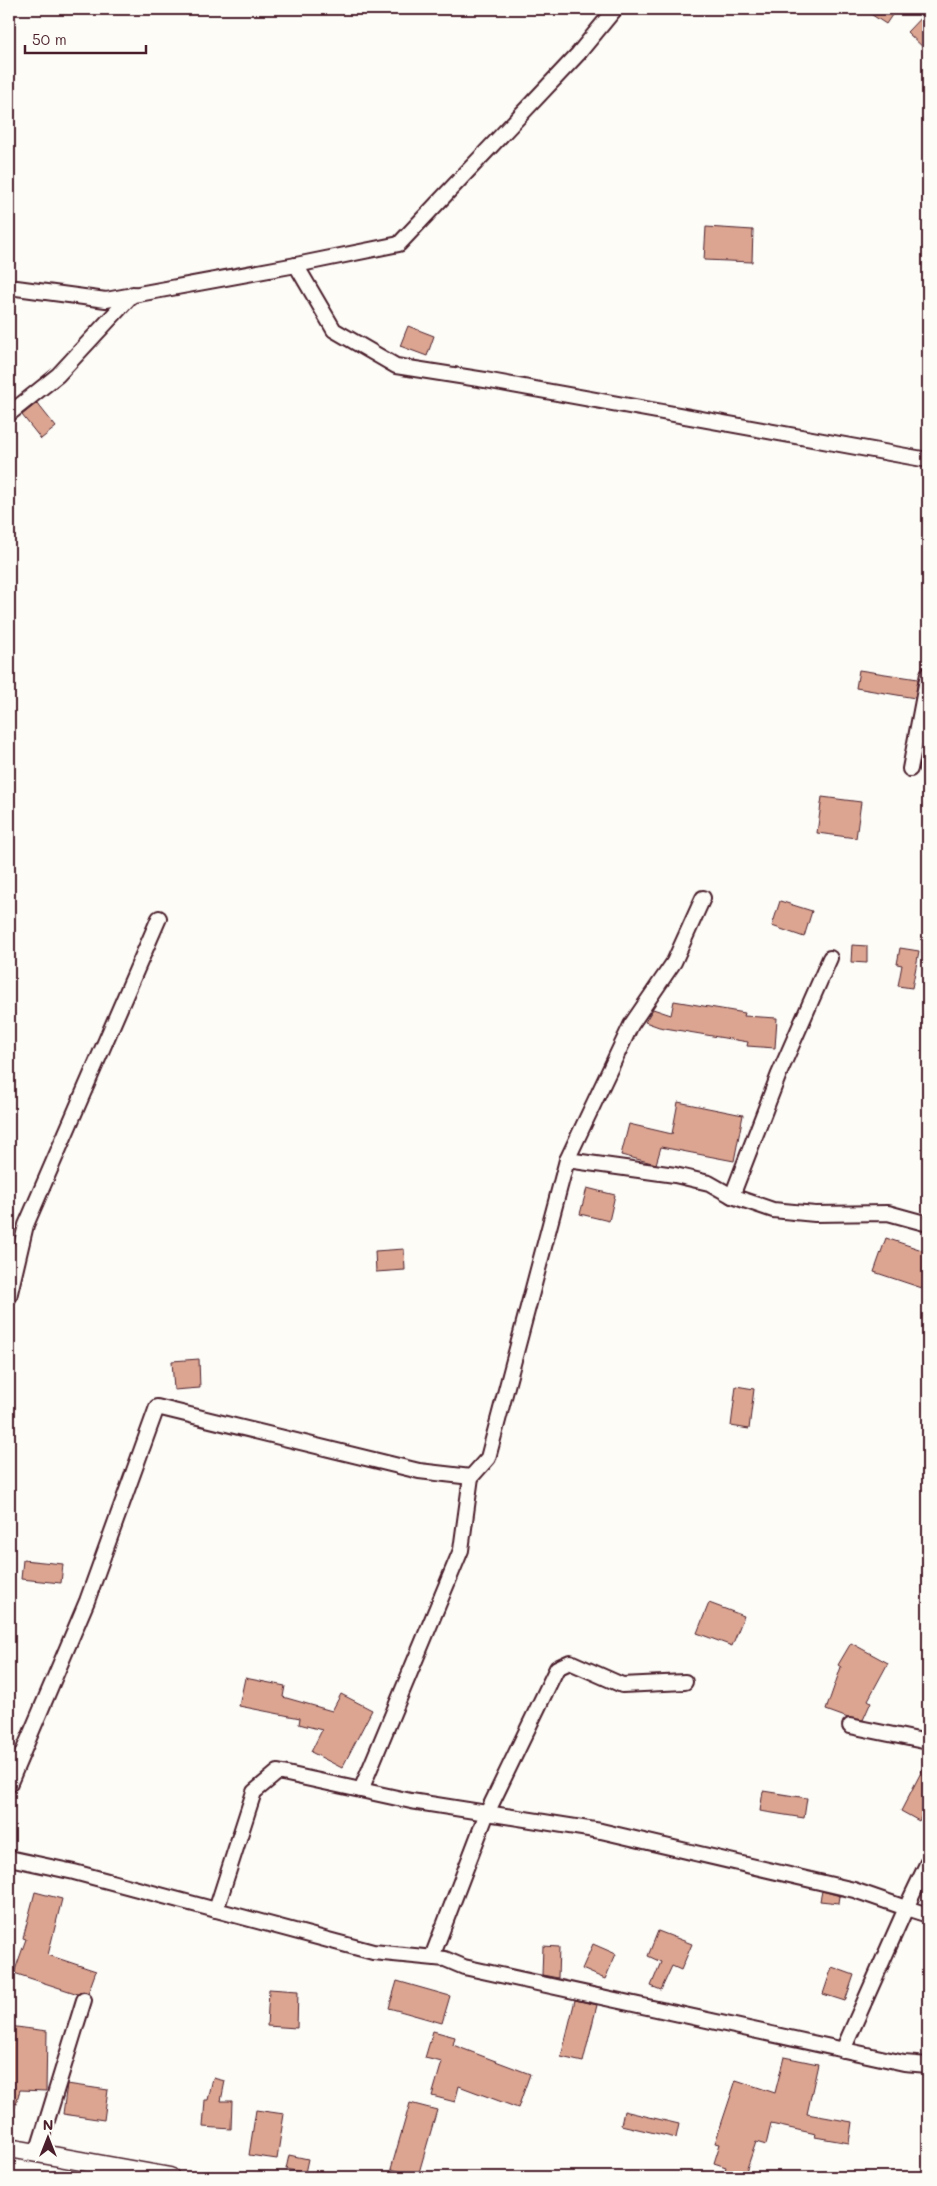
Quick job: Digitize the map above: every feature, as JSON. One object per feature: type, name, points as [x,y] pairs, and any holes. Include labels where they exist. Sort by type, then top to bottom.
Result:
[{"type":"street","points":[[9,287],[106,300],[399,244],[578,54],[615,9]]},
{"type":"street","points":[[296,265],[334,330],[396,366],[485,380],[928,460]]},
{"type":"street","points":[[9,414],[58,375],[133,294]]},
{"type":"street","points":[[910,769],[928,674]]},
{"type":"street","points":[[361,1790],[461,1550],[471,1477],[488,1458],[568,1160],[631,1025],[674,962],[703,898]]},
{"type":"street","points":[[9,1298],[26,1225],[159,918]]},
{"type":"street","points":[[732,1196],[779,1074],[830,958]]},
{"type":"street","points":[[568,1160],[675,1175],[709,1183],[732,1196],[773,1210],[814,1214],[888,1213],[928,1224]]},
{"type":"street","points":[[9,1785],[87,1601],[157,1407],[419,1471],[471,1477]]},
{"type":"street","points":[[432,1957],[487,1813],[557,1668],[570,1662],[622,1685],[685,1682]]},
{"type":"street","points":[[850,1726],[928,1742]]},
{"type":"street","points":[[216,1910],[254,1792],[278,1772],[410,1801],[601,1831],[854,1890],[928,1914]]},
{"type":"street","points":[[9,1858],[74,1872],[373,1952],[445,1959],[464,1967],[710,2019],[904,2063],[928,2065]]},
{"type":"street","points":[[843,2050],[928,1862]]},
{"type":"street","points":[[37,2153],[84,2000]]},
{"type":"street","points":[[9,2148],[170,2177]]},
{"type":"building","points":[[863,9],[896,9],[886,24]]},
{"type":"building","points":[[928,10],[928,52],[907,32]]},
{"type":"building","points":[[706,227],[753,230],[752,262],[704,260]]},
{"type":"building","points":[[408,326],[434,336],[427,356],[400,346]]},
{"type":"building","points":[[37,403],[56,427],[41,439],[22,415]]},
{"type":"building","points":[[859,670],[918,679],[915,698],[856,688]]},
{"type":"building","points":[[822,797],[861,802],[856,838],[817,833]]},
{"type":"building","points":[[780,901],[812,911],[804,937],[772,926]]},
{"type":"building","points":[[852,945],[867,946],[867,963],[851,962]]},
{"type":"building","points":[[900,948],[919,951],[912,988],[898,986],[902,965],[897,964]]},
{"type":"building","points":[[674,1001],[745,1013],[744,1016],[777,1018],[775,1048],[747,1046],[748,1042],[659,1027],[645,1022],[653,1009],[671,1015]]},
{"type":"building","points":[[678,1102],[743,1115],[734,1161],[661,1147],[656,1164],[621,1155],[629,1124],[672,1134]]},
{"type":"building","points":[[587,1188],[615,1195],[609,1221],[580,1214]]},
{"type":"building","points":[[886,1238],[928,1252],[928,1290],[874,1272]]},
{"type":"building","points":[[404,1249],[405,1270],[376,1272],[375,1251]]},
{"type":"building","points":[[199,1359],[200,1388],[174,1390],[172,1361]]},
{"type":"building","points":[[736,1386],[754,1389],[749,1429],[731,1426]]},
{"type":"building","points":[[23,1560],[63,1564],[61,1583],[21,1579]]},
{"type":"building","points":[[709,1603],[744,1616],[732,1646],[697,1633]]},
{"type":"building","points":[[851,1643],[888,1663],[868,1700],[871,1702],[863,1720],[848,1718],[826,1710],[841,1667],[838,1665]]},
{"type":"building","points":[[245,1678],[285,1686],[283,1697],[332,1711],[341,1694],[372,1710],[342,1768],[311,1752],[322,1730],[299,1724],[300,1718],[239,1706]]},
{"type":"building","points":[[928,1759],[928,1804],[919,1821],[901,1811]]},
{"type":"building","points":[[763,1791],[807,1798],[804,1818],[760,1811]]},
{"type":"building","points":[[822,1891],[840,1896],[839,1903],[820,1901]]},
{"type":"building","points":[[35,1892],[62,1899],[48,1955],[96,1971],[88,1993],[83,1991],[78,1994],[14,1973],[26,1939],[23,1938]]},
{"type":"building","points":[[658,1931],[692,1944],[681,1970],[672,1966],[661,1990],[651,1986],[661,1962],[648,1956]]},
{"type":"building","points":[[593,1944],[616,1954],[605,1979],[582,1969]]},
{"type":"building","points":[[543,1946],[559,1947],[558,1978],[542,1975]]},
{"type":"building","points":[[832,1967],[854,1975],[845,2001],[823,1994]]},
{"type":"building","points":[[397,1981],[450,1996],[442,2023],[389,2008]]},
{"type":"building","points":[[269,1989],[298,1991],[297,2028],[267,2026]]},
{"type":"building","points":[[575,2000],[597,2005],[583,2062],[561,2057]]},
{"type":"building","points":[[9,2026],[47,2031],[46,2091],[20,2090],[12,2117],[9,2116]]},
{"type":"building","points":[[433,2031],[455,2037],[453,2045],[530,2074],[518,2108],[459,2086],[455,2102],[432,2096],[442,2062],[425,2058]]},
{"type":"building","points":[[784,2057],[818,2064],[807,2114],[852,2122],[849,2143],[815,2137],[816,2134],[771,2124],[766,2145],[756,2142],[744,2177],[723,2177],[726,2167],[714,2163],[720,2144],[715,2143],[736,2080],[775,2093]]},
{"type":"building","points":[[213,2078],[225,2081],[221,2101],[232,2101],[231,2129],[203,2127],[205,2100],[208,2100]]},
{"type":"building","points":[[67,2084],[108,2090],[104,2120],[63,2114]]},
{"type":"building","points":[[410,2103],[437,2110],[418,2176],[391,2169]]},
{"type":"building","points":[[256,2110],[284,2114],[277,2159],[249,2155]]},
{"type":"building","points":[[624,2111],[679,2124],[676,2138],[621,2125]]},
{"type":"building","points":[[289,2155],[308,2159],[305,2173],[286,2169]]}]
